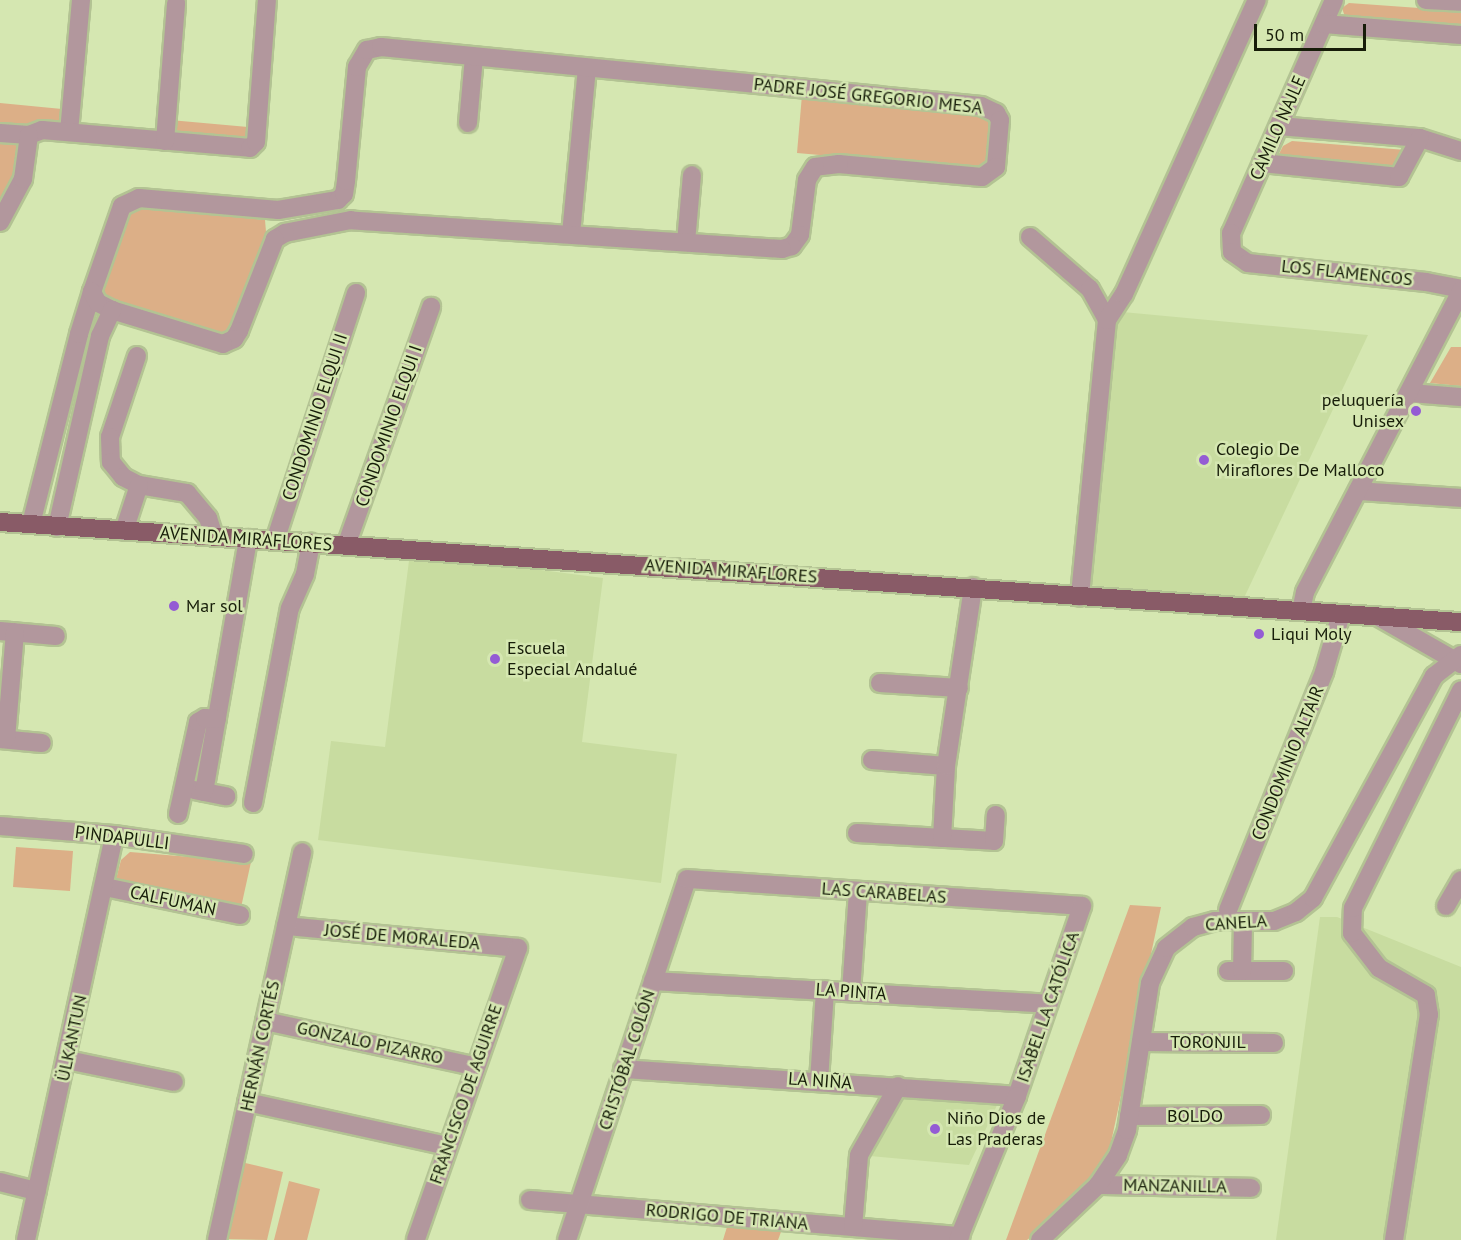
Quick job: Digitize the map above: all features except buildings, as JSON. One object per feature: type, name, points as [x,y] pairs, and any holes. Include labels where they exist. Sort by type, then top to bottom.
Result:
[{"type":"main road","name":"AVENIDA MIRAFLORES","points":[[0,522],[1461,622]]},
{"type":"street","points":[[69,132],[81,0]]},
{"type":"street","points":[[0,133],[29,135],[42,130],[250,148],[256,142],[267,0]]},
{"type":"street","points":[[1080,597],[1107,320],[1124,294],[1257,0]]},
{"type":"street","name":"CAMILO NAJLE","points":[[1234,256],[1231,233],[1334,0]]},
{"type":"street","points":[[1426,0],[1461,3]]},
{"type":"street","points":[[165,141],[176,3]]},
{"type":"street","points":[[1323,24],[1461,35]]},
{"type":"street","name":"PADRE JOSÉ GREGORIO MESA","points":[[271,243],[285,233],[351,220],[789,247],[800,235],[807,177],[821,165],[986,176],[997,163],[999,117],[981,106],[381,47],[364,52],[356,72],[344,194],[338,200]]},
{"type":"street","points":[[468,123],[474,57]]},
{"type":"street","points":[[571,234],[587,68]]},
{"type":"street","points":[[1279,126],[1420,138],[1461,151]]},
{"type":"street","points":[[0,222],[23,179],[29,135]]},
{"type":"street","points":[[1262,162],[1397,178],[1403,174],[1420,138]]},
{"type":"street","points":[[686,242],[692,175]]},
{"type":"street","points":[[31,524],[92,292],[118,215],[129,200],[266,209],[307,207],[338,200],[351,220]]},
{"type":"street","points":[[92,292],[98,303],[112,310],[213,343],[228,343],[239,331],[271,243],[271,222],[266,209]]},
{"type":"street","points":[[1030,237],[1090,289],[1107,320]]},
{"type":"street","name":"LOS FLAMENCOS","points":[[1234,256],[1248,263],[1426,282],[1461,290]]},
{"type":"street","points":[[1301,611],[1305,592],[1410,393],[1461,290]]},
{"type":"street","name":"CONDOMINIO ELQUI II","points":[[275,540],[356,293]]},
{"type":"street","name":"CONDOMINIO ELQUI I","points":[[346,546],[431,307]]},
{"type":"street","points":[[57,527],[100,336],[112,310]]},
{"type":"street","points":[[137,356],[109,453],[116,472],[139,485],[187,493],[208,518],[214,537]]},
{"type":"street","points":[[1410,393],[1461,396]]},
{"type":"street","points":[[124,531],[139,485]]},
{"type":"street","points":[[1358,491],[1461,498]]},
{"type":"street","points":[[204,792],[248,539]]},
{"type":"street","points":[[253,804],[290,608],[305,574],[311,543]]},
{"type":"street","points":[[942,838],[946,766],[973,587]]},
{"type":"street","name":"CONDOMINIO ALTAIR","points":[[1228,910],[1324,672],[1341,614]]},
{"type":"street","points":[[1377,616],[1458,660]]},
{"type":"street","points":[[42,743],[3,739],[7,631],[56,636]]},
{"type":"street","name":"CANELA","points":[[1040,1240],[1098,1185],[1118,1155],[1130,1116],[1152,974],[1166,948],[1183,932],[1204,923],[1243,922],[1285,917],[1313,898],[1434,676],[1458,660]]},
{"type":"street","points":[[880,683],[959,688]]},
{"type":"street","points":[[1394,1240],[1429,1015],[1426,995],[1379,968],[1352,933],[1353,908],[1461,690]]},
{"type":"street","points":[[178,814],[198,722],[205,718],[217,719]]},
{"type":"street","points":[[872,760],[946,766]]},
{"type":"street","points":[[184,788],[226,796]]},
{"type":"street","points":[[857,833],[994,841],[996,815]]},
{"type":"street","name":"PINDAPULLI","points":[[0,826],[114,835],[244,854]]},
{"type":"street","name":"ÜLKANTUN","points":[[33,1239],[37,1191],[105,886],[114,835]]},
{"type":"street","name":"HERNÁN CORTÉS","points":[[217,1240],[302,852]]},
{"type":"street","name":"LAS CARABELAS","points":[[687,879],[1082,906]]},
{"type":"street","name":"CRISTÓBAL COLÓN","points":[[567,1240],[687,879]]},
{"type":"street","points":[[1446,906],[1461,880]]},
{"type":"street","name":"CALFUMAN","points":[[105,886],[240,915]]},
{"type":"street","points":[[851,992],[858,891]]},
{"type":"street","name":"ISABEL LA CATÓLICA","points":[[959,1238],[1017,1096],[1082,906]]},
{"type":"street","points":[[1243,922],[1235,971],[1284,972]]},
{"type":"street","name":"JOSÉ DE MORALEDA","points":[[286,926],[518,948]]},
{"type":"street","name":"FRANCISCO DE AGUIRRE","points":[[416,1240],[474,1065],[518,948]]},
{"type":"street","name":"LA PINTA","points":[[653,981],[1048,1004]]},
{"type":"street","points":[[819,1081],[825,990]]},
{"type":"street","name":"GONZALO PIZARRO","points":[[265,1021],[474,1065]]},
{"type":"street","name":"TORONJIL","points":[[1141,1042],[1274,1043]]},
{"type":"street","points":[[67,1060],[174,1082]]},
{"type":"street","name":"LA NIÑA","points":[[623,1069],[898,1086],[1017,1096]]},
{"type":"street","points":[[853,1227],[859,1155],[898,1086]]},
{"type":"street","points":[[248,1102],[447,1146]]},
{"type":"street","name":"BOLDO","points":[[1130,1116],[1261,1115]]},
{"type":"street","points":[[0,1182],[37,1191]]},
{"type":"street","name":"MANZANILLA","points":[[1098,1185],[1251,1188]]},
{"type":"street","name":"RODRIGO DE TRIANA","points":[[530,1200],[959,1238]]},
{"type":"shaded area","points":[[1349,3],[1461,11],[1461,28],[1346,20],[1342,8]]},
{"type":"shaded area","points":[[802,95],[980,114],[992,121],[991,159],[980,169],[797,153]]},
{"type":"shaded area","points":[[0,103],[62,109],[60,129],[0,123]]},
{"type":"shaded area","points":[[170,120],[248,127],[246,147],[168,140]]},
{"type":"shaded area","points":[[0,137],[21,144],[13,185],[0,210]]},
{"type":"shaded area","points":[[1292,141],[1406,150],[1397,168],[1278,156],[1283,146]]},
{"type":"shaded area","points":[[135,206],[265,220],[266,232],[234,327],[225,336],[105,297],[102,291],[129,212]]},
{"type":"shaded area","name":"Colegio De Miraflores De Malloco","points":[[1112,311],[1368,335],[1243,600],[1087,585]]},
{"type":"shaded area","points":[[1451,347],[1461,347],[1461,386],[1430,383]]},
{"type":"shaded area","name":"Escuela Especial Andalué","points":[[410,553],[603,578],[582,742],[677,754],[661,883],[318,840],[331,741],[385,747]]},
{"type":"shaded area","points":[[16,847],[73,851],[70,891],[13,887]]},
{"type":"shaded area","points":[[130,852],[251,862],[240,912],[114,887],[121,860]]},
{"type":"shaded area","points":[[1130,905],[1161,907],[1106,1166],[1074,1205],[1027,1240],[1006,1240]]},
{"type":"shaded area","points":[[1320,917],[1337,917],[1461,967],[1461,1240],[1276,1240]]},
{"type":"shaded area","name":"Niño Dios de Las Praderas","points":[[904,1095],[998,1103],[969,1165],[870,1156]]},
{"type":"shaded area","points":[[241,1162],[283,1172],[267,1240],[223,1239]]},
{"type":"shaded area","points":[[289,1181],[320,1189],[307,1240],[274,1240]]},
{"type":"shaded area","points":[[730,1217],[785,1221],[778,1240],[723,1240]]},
{"type":"place","name":"peluquería Unisex","points":[[1416,411]]},
{"type":"place","name":"Colegio De Miraflores De Malloco","points":[[1204,460]]},
{"type":"place","name":"Mar sol","points":[[174,606]]},
{"type":"place","name":"Liqui Moly","points":[[1259,634]]},
{"type":"place","name":"Escuela Especial Andalué","points":[[495,659]]},
{"type":"place","name":"Niño Dios de Las Praderas","points":[[935,1129]]}]
